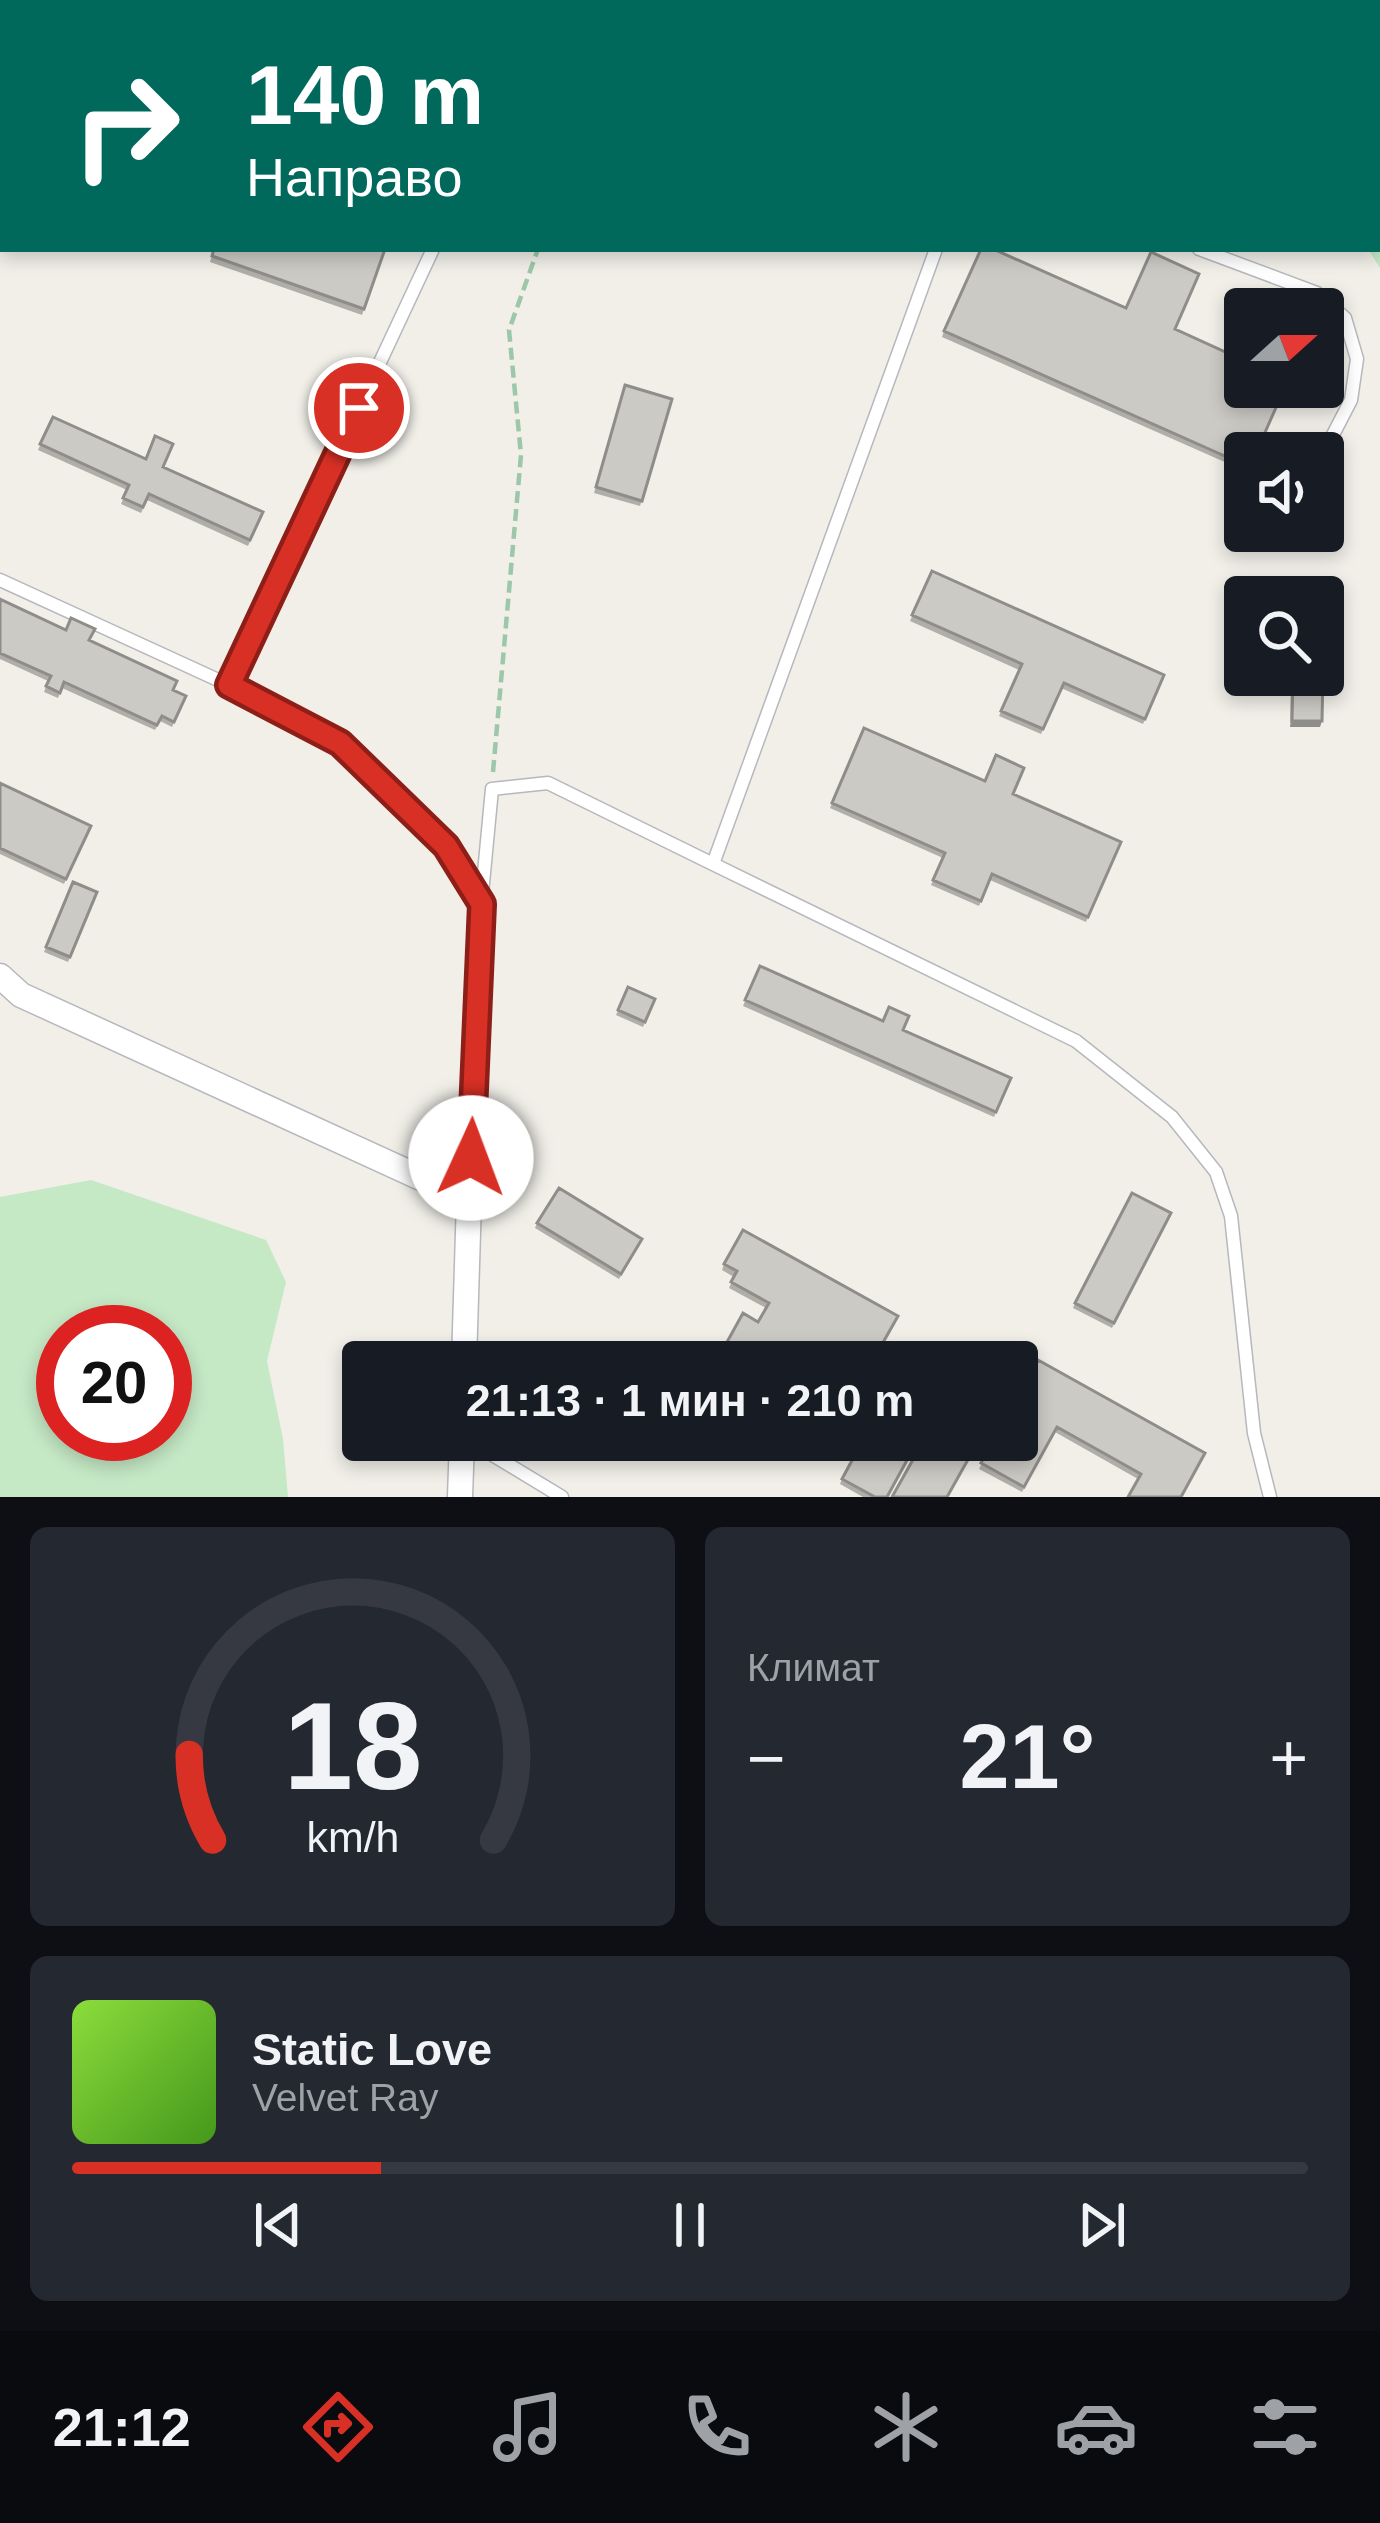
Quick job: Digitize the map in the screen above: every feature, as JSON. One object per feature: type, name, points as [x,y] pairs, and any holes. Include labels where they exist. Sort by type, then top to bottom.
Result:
[{"type":"street","points":[[0,976],[21,995],[470,1200],[465,1341]]},
{"type":"street","points":[[460,1497],[463,1461]]},
{"type":"lane","points":[[229,685],[432,252]]},
{"type":"lane","points":[[713,864],[935,252]]},
{"type":"lane","points":[[1206,252],[1317,292],[1346,318],[1357,359],[1351,400],[1334,432]]},
{"type":"lane","points":[[0,580],[229,685],[340,743],[446,846],[482,904]]},
{"type":"lane","points":[[470,1200],[482,904],[492,789],[548,783],[1076,1041],[1172,1117],[1216,1172],[1231,1216],[1254,1433],[1270,1497]]},
{"type":"lane","points":[[501,1461],[562,1497]]},
{"type":"path","points":[[492,789],[521,454],[508,330],[537,252]]},
{"type":"green space","points":[[91,1180],[266,1240],[286,1282],[267,1361],[283,1439],[288,1497],[0,1497],[0,1197]]},
{"type":"building","points":[[213,252],[384,252],[364,309],[212,256]]},
{"type":"building","points":[[980,252],[1000,252],[1126,308],[1151,252],[1199,274],[1175,329],[1224,351],[1224,408],[1276,408],[1265,432],[1224,432],[1224,456],[944,331]]},
{"type":"building","points":[[625,385],[672,399],[642,501],[596,487]]},
{"type":"building","points":[[53,417],[146,459],[155,436],[173,444],[163,467],[263,512],[250,540],[149,494],[143,507],[123,498],[129,485],[40,444]]},
{"type":"building","points":[[932,571],[1164,675],[1145,719],[1064,683],[1043,729],[1001,711],[1022,664],[912,615]]},
{"type":"building","points":[[0,599],[66,630],[71,618],[95,629],[89,640],[177,681],[173,690],[186,696],[174,722],[162,716],[157,725],[64,682],[60,693],[46,686],[51,676],[0,653]]},
{"type":"building","points":[[1293,696],[1323,696],[1322,721],[1292,721]]},
{"type":"building","points":[[864,728],[985,781],[996,755],[1024,768],[1013,794],[1121,842],[1088,917],[992,874],[981,901],[933,880],[945,853],[832,803]]},
{"type":"building","points":[[0,783],[91,826],[66,879],[0,848]]},
{"type":"building","points":[[73,882],[97,892],[70,957],[46,947]]},
{"type":"building","points":[[760,966],[883,1021],[889,1007],[909,1016],[903,1030],[1011,1078],[996,1112],[745,1000]]},
{"type":"building","points":[[628,987],[655,999],[645,1022],[618,1010]]},
{"type":"building","points":[[559,1188],[642,1239],[621,1274],[537,1223]]},
{"type":"building","points":[[1132,1193],[1171,1213],[1114,1323],[1075,1303]]},
{"type":"building","points":[[743,1230],[898,1316],[884,1341],[728,1341],[743,1313],[758,1322],[769,1303],[731,1282],[737,1271],[724,1264]]},
{"type":"building","points":[[1038,1360],[1205,1453],[1181,1497],[1128,1497],[1141,1474],[1057,1427],[1024,1487],[981,1463],[1038,1461]]},
{"type":"building","points":[[852,1461],[907,1461],[887,1497],[875,1497],[842,1479]]},
{"type":"building","points":[[912,1461],[967,1461],[947,1497],[892,1497]]},
{"type":"route","points":[[359,408],[229,685],[340,743],[446,846],[482,904],[471,1158]]}]
